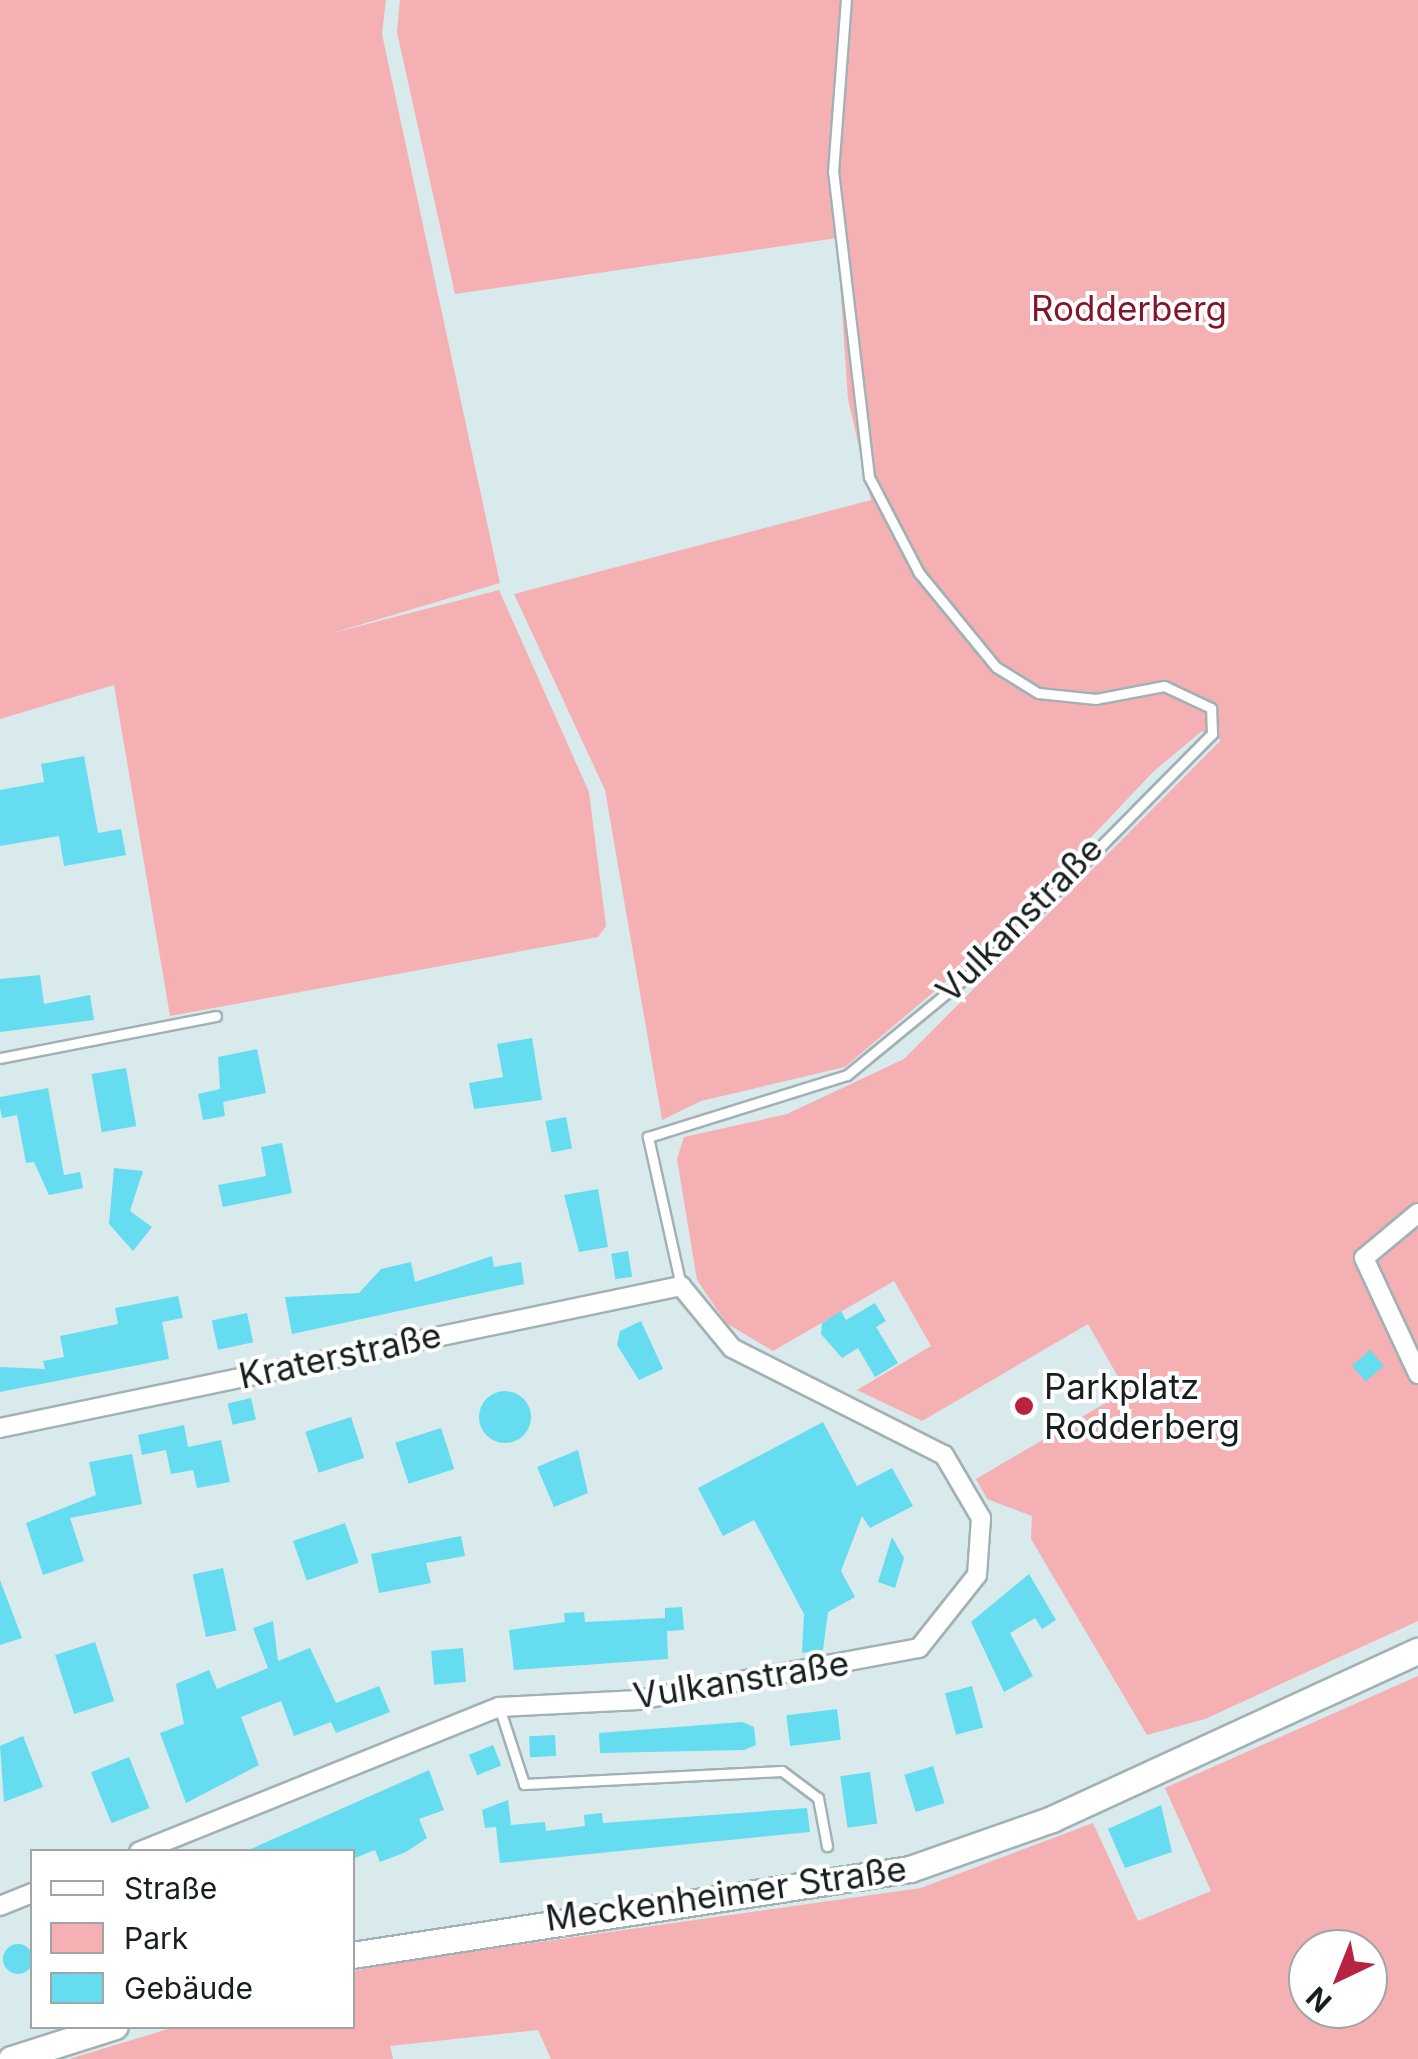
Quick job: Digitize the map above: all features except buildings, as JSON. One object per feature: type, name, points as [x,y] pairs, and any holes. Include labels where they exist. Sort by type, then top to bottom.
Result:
[{"type":"main road","name":"Meckenheimer Straße","points":[[355,1954],[910,1869],[1052,1819],[1418,1651]]},
{"type":"main road","points":[[11,2059],[105,2029]]},
{"type":"street","points":[[1418,1213],[1364,1258],[1418,1374]]},
{"type":"street","name":"Kraterstraße","points":[[0,1428],[681,1286]]},
{"type":"street","name":"Vulkanstraße","points":[[146,1849],[499,1706],[639,1700],[918,1648],[977,1574],[981,1518],[944,1455],[732,1348],[681,1286]]},
{"type":"street","points":[[0,1906],[30,1893]]},
{"type":"lane","name":"Vulkanstraße","points":[[681,1286],[648,1137],[848,1076],[992,956],[1212,734],[1210,708],[1164,686],[1096,699],[1038,693],[996,667],[919,572],[869,477],[833,172],[846,0]]},
{"type":"lane","points":[[0,1058],[216,1016]]},
{"type":"lane","points":[[499,1706],[524,1784],[782,1771],[818,1798],[827,1846]]},
{"type":"green space","points":[[0,0],[386,0],[382,34],[500,583],[329,634],[499,590],[589,792],[606,926],[598,937],[170,1016],[114,685],[0,719]]},
{"type":"green space","name":"Rodderberg","points":[[400,0],[1418,0],[1418,1621],[1205,1719],[1147,1735],[1031,1539],[1032,1516],[987,1499],[976,1479],[1126,1391],[1088,1324],[922,1421],[857,1390],[931,1346],[894,1281],[773,1351],[726,1323],[697,1280],[677,1159],[684,1137],[787,1114],[904,1059],[1221,740],[1202,731],[1153,772],[988,946],[845,1067],[701,1101],[662,1120],[605,790],[514,594],[871,500],[848,399],[837,238],[455,294],[397,32]]},
{"type":"green space","points":[[1418,1676],[1418,2059],[551,2059],[538,2030],[390,2046],[393,2059],[69,2059],[168,2029],[355,2029],[355,1971],[377,1965],[921,1888],[1093,1823],[1138,1921],[1211,1891],[1165,1788]]},
{"type":"place","name":"Parkplatz Rodderberg","points":[[1024,1406]]}]
